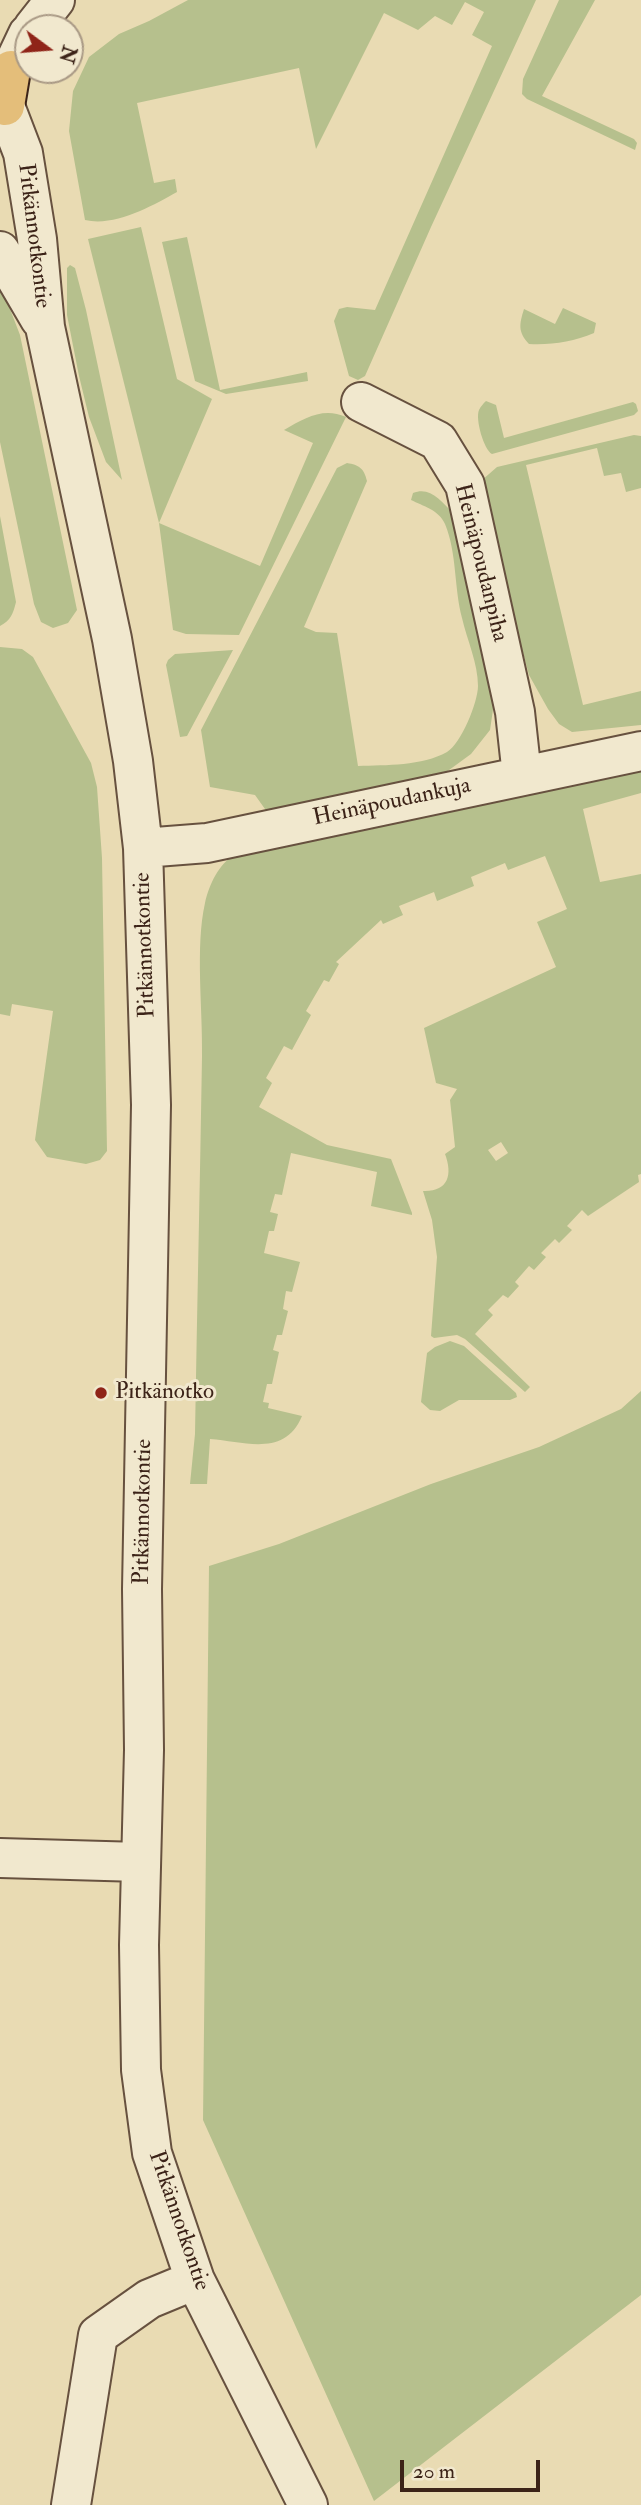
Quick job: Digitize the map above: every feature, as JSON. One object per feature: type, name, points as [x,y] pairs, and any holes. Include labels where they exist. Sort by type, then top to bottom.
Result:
[{"type":"street","points":[[44,14],[55,0]]},
{"type":"street","points":[[4,82],[14,62]]},
{"type":"street","name":"Pitkännotkontie","points":[[4,82],[23,153],[37,239],[45,327],[111,639],[133,761],[142,848],[151,1105],[142,1589],[144,1750],[140,1862],[141,2070],[152,2153],[195,2280],[308,2505]]},
{"type":"street","name":"Pitkännotkontie","points":[[0,251],[45,327]]},
{"type":"street","name":"Heinäpoudanpiha","points":[[361,402],[438,441],[465,485],[515,712],[522,776]]},
{"type":"street","name":"Heinäpoudankuja","points":[[142,848],[206,843],[641,751]]},
{"type":"street","points":[[0,1858],[140,1862]]},
{"type":"street","points":[[71,2505],[98,2335],[149,2299],[195,2280]]},
{"type":"green space","points":[[188,0],[536,0],[365,376],[358,380],[349,376],[334,321],[339,309],[347,307],[375,310],[492,46],[472,35],[484,12],[465,2],[452,25],[435,16],[418,30],[384,13],[316,149],[299,68],[137,103],[154,183],[175,179],[177,192],[121,218],[109,221],[85,220],[69,131],[73,91],[76,84],[84,84],[84,68],[89,57],[119,34]]},
{"type":"green space","points":[[559,0],[595,0],[542,96],[634,139],[637,143],[635,150],[527,99],[522,94],[523,79]]},
{"type":"green space","points":[[141,227],[177,379],[212,399],[159,523],[88,239]]},
{"type":"green space","points":[[187,237],[220,390],[307,372],[308,381],[226,394],[195,381],[162,242]]},
{"type":"green space","points":[[70,265],[75,268],[86,310],[122,480],[106,462],[89,417],[79,376],[67,315],[67,268]]},
{"type":"green space","points":[[0,283],[20,335],[77,610],[68,623],[53,628],[41,622],[34,604],[0,442]]},
{"type":"green space","points":[[563,308],[596,323],[594,333],[562,342],[529,344],[520,328],[524,309],[555,324]]},
{"type":"green space","points":[[486,401],[496,405],[504,438],[633,402],[638,411],[634,415],[492,454],[483,441],[478,420],[479,410]]},
{"type":"green space","points":[[322,414],[346,417],[239,635],[186,634],[173,630],[159,523],[260,566],[313,443],[284,430],[307,418]]},
{"type":"green space","points":[[634,435],[641,436],[641,488],[626,492],[621,473],[604,476],[597,448],[526,465],[583,705],[641,691],[641,725],[572,732],[559,724],[529,675],[480,492],[481,481],[497,467]]},
{"type":"green space","points":[[347,463],[360,468],[367,481],[304,627],[316,632],[337,633],[358,766],[415,762],[447,752],[463,732],[477,693],[476,669],[459,607],[449,535],[439,515],[411,500],[413,493],[419,491],[430,493],[452,512],[495,696],[490,730],[471,754],[445,773],[270,816],[255,795],[210,787],[201,730],[337,468]]},
{"type":"green space","points":[[0,516],[16,602],[11,616],[0,626]]},
{"type":"green space","points":[[0,647],[22,649],[33,657],[91,763],[97,787],[102,858],[107,1151],[100,1160],[86,1164],[47,1157],[35,1140],[53,1011],[12,1004],[10,1016],[0,1014]]},
{"type":"green space","points":[[233,650],[187,736],[180,737],[166,665],[168,660],[175,654]]},
{"type":"green space","points":[[641,762],[641,793],[583,809],[600,882],[641,874],[641,1174],[638,1175],[639,1182],[588,1216],[582,1210],[567,1226],[572,1230],[559,1243],[555,1239],[541,1253],[546,1257],[534,1270],[529,1266],[515,1282],[519,1286],[508,1298],[503,1295],[488,1310],[493,1315],[475,1334],[530,1387],[525,1392],[465,1339],[457,1335],[434,1338],[431,1336],[437,1257],[432,1220],[423,1191],[438,1189],[448,1175],[445,1154],[455,1147],[450,1100],[457,1089],[436,1083],[424,1028],[556,967],[537,922],[567,909],[545,856],[508,870],[505,863],[471,877],[474,886],[437,901],[434,892],[399,906],[403,915],[383,924],[381,920],[336,962],[339,964],[329,982],[324,980],[306,1011],[311,1015],[292,1050],[284,1046],[266,1078],[272,1083],[259,1107],[327,1145],[391,1159],[412,1215],[371,1206],[377,1172],[291,1153],[282,1195],[275,1194],[270,1212],[278,1214],[274,1231],[269,1231],[264,1253],[300,1262],[292,1292],[286,1291],[283,1309],[288,1311],[282,1335],[277,1335],[273,1350],[279,1352],[272,1384],[267,1384],[263,1402],[269,1403],[268,1408],[302,1416],[295,1429],[275,1442],[250,1444],[210,1439],[207,1484],[190,1484],[195,1434],[202,1057],[200,939],[209,889],[220,869],[235,855]],"holes":[[[501,1142],[508,1153],[496,1161],[488,1150]]]},
{"type":"green space","points":[[450,1341],[464,1346],[516,1393],[517,1397],[510,1400],[459,1400],[440,1411],[430,1410],[421,1402],[427,1353]]},
{"type":"green space","points":[[641,1391],[641,2295],[374,2501],[203,2120],[209,1566],[279,1544],[431,1484],[539,1447],[621,1409]]},
{"type":"place","name":"Pitkänotko","points":[[101,1393]]}]
